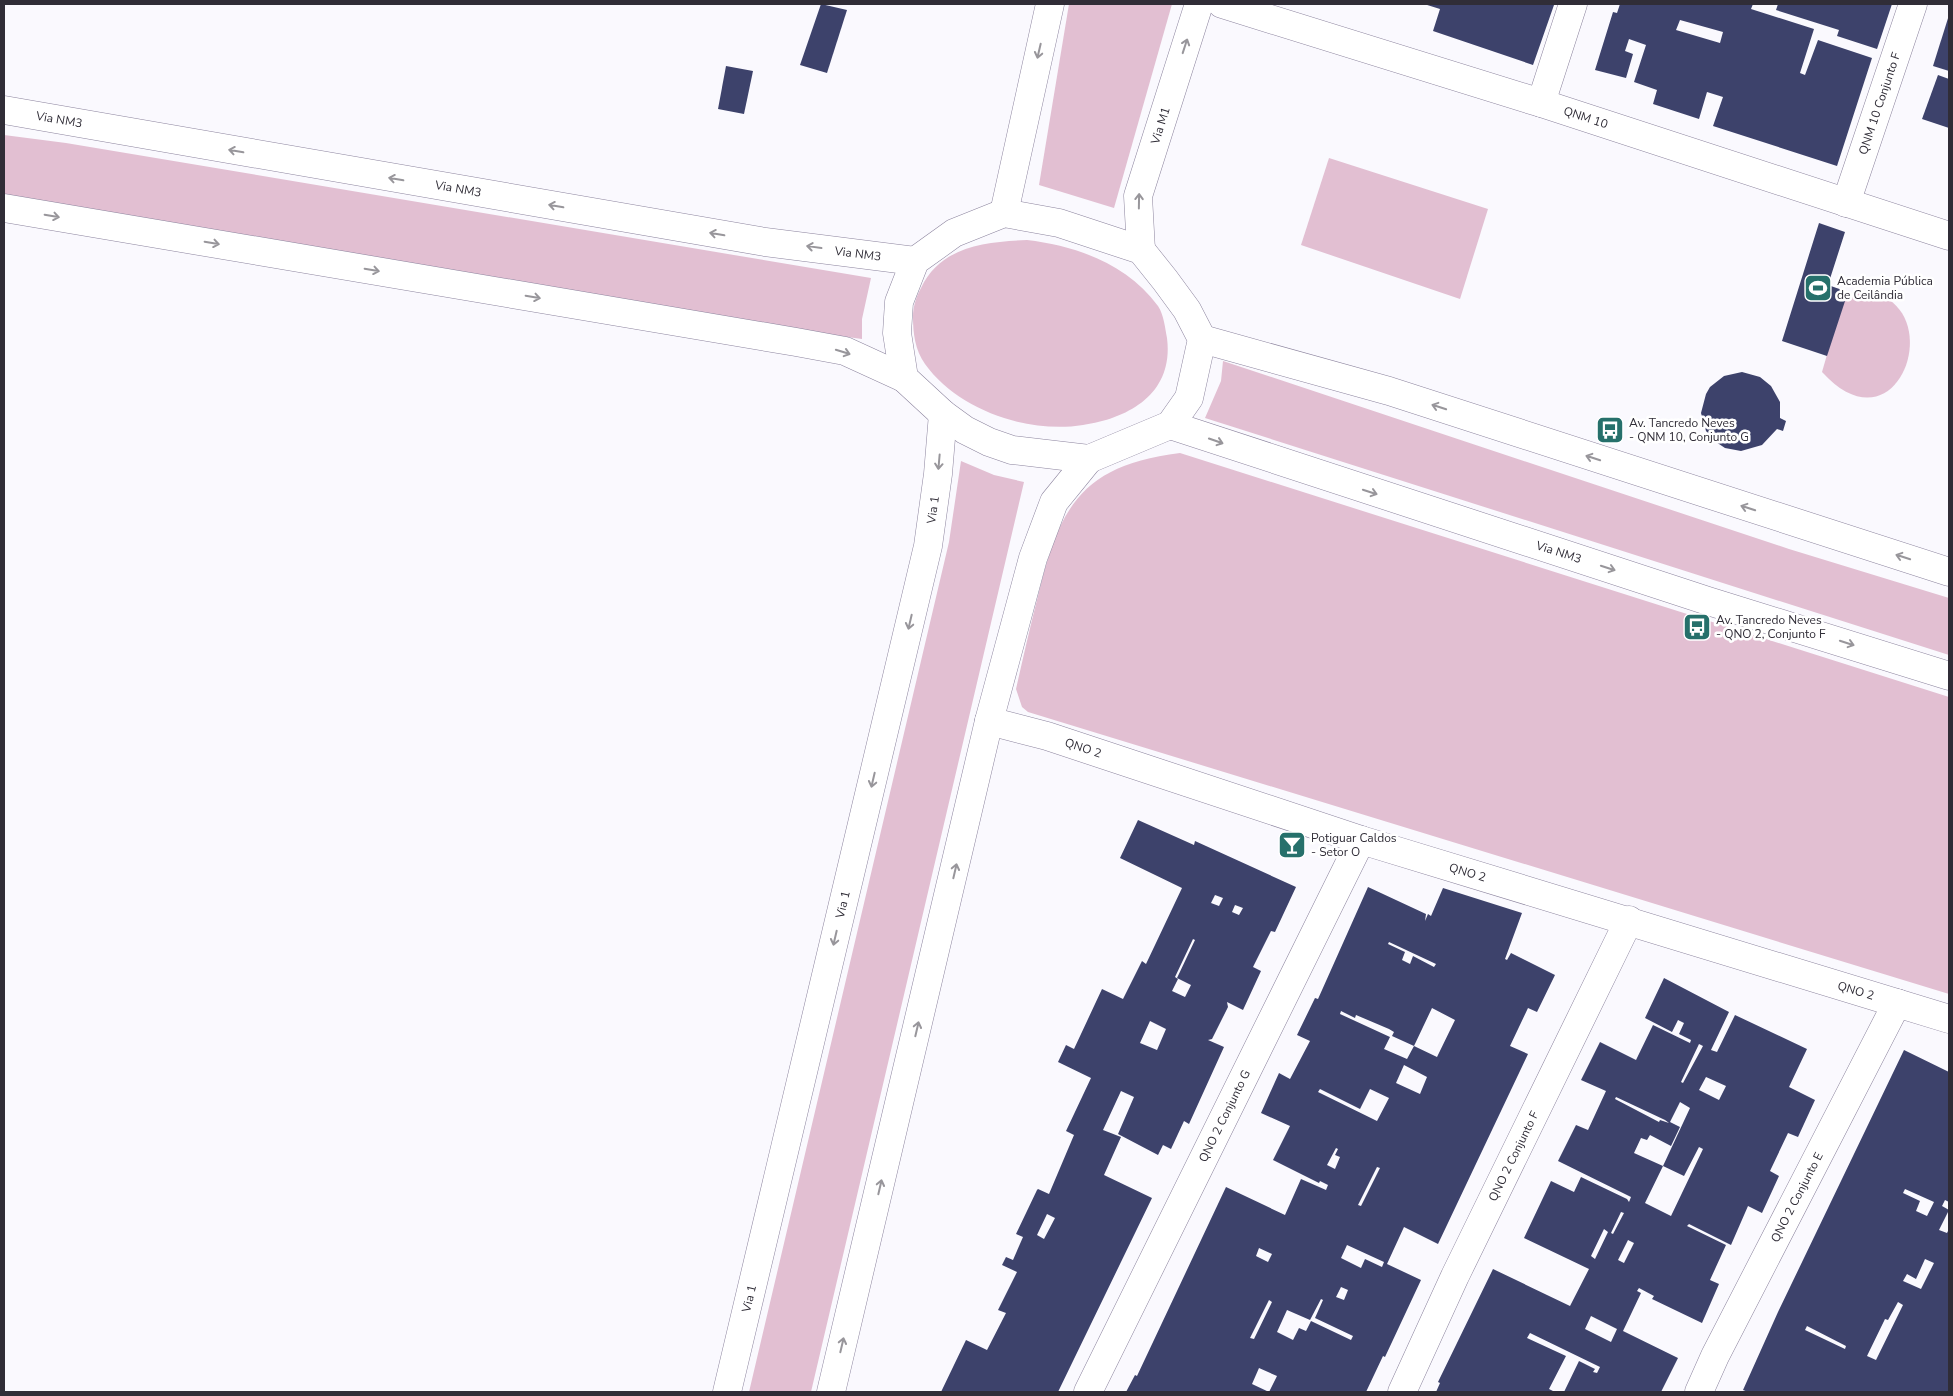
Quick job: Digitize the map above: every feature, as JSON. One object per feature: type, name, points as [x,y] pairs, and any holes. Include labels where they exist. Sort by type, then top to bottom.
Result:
[{"type":"main road","points":[[1004,214],[1050,4]]},
{"type":"main road","name":"Via M1","points":[[1140,250],[1138,196],[1199,4]]},
{"type":"main road","name":"QNM 10","points":[[1222,4],[1541,103],[1949,236]]},
{"type":"main road","points":[[1541,103],[1574,4]]},
{"type":"main road","name":"QNM 10 Conjunto F","points":[[1846,203],[1913,4]]},
{"type":"main road","name":"Via NM3","points":[[4,110],[765,242],[915,261]]},
{"type":"main road","points":[[4,208],[845,351],[904,378],[943,414],[981,438],[1012,450],[1089,459]]},
{"type":"main road","points":[[831,1392],[989,721],[1033,558],[1054,502],[1089,459],[1170,425],[1189,398],[1202,339],[1187,310],[1140,250],[1059,223],[1004,214],[954,233],[915,261],[899,302],[897,333],[904,378]]},
{"type":"main road","points":[[1202,339],[1389,391],[1949,572]]},
{"type":"main road","name":"Via 1","points":[[727,1392],[928,546],[938,474],[943,414]]},
{"type":"main road","name":"Via NM3","points":[[1170,425],[1267,459],[1949,676]]},
{"type":"main road","name":"QNO 2","points":[[989,721],[1047,736],[1361,840],[1629,920],[1949,1019]]},
{"type":"main road","name":"QNO 2 Conjunto G","points":[[1088,1392],[1361,840]]},
{"type":"main road","name":"QNO 2 Conjunto F","points":[[1402,1392],[1455,1276],[1629,920]]},
{"type":"main road","name":"QNO 2 Conjunto E","points":[[1699,1392],[1715,1356],[1897,1004]]},
{"type":"shaded area","points":[[1069,4],[1172,4],[1114,208],[1039,185]]},
{"type":"shaded area","points":[[4,135],[66,143],[871,278],[862,319],[862,339],[471,286],[4,200]]},
{"type":"shaded area","points":[[1329,158],[1488,209],[1460,299],[1301,245]]},
{"type":"shaded area","points":[[1027,240],[1082,252],[1116,268],[1146,291],[1158,306],[1163,317],[1167,338],[1167,357],[1163,374],[1156,388],[1132,409],[1100,422],[1083,425],[1062,427],[1040,426],[1018,422],[975,406],[939,380],[925,364],[915,341],[913,313],[921,288],[930,274],[940,263],[966,249],[996,242]]},
{"type":"shaded area","points":[[1861,291],[1889,300],[1905,318],[1910,342],[1906,366],[1893,386],[1874,397],[1850,394],[1822,372],[1844,296]]},
{"type":"shaded area","points":[[1223,361],[1789,549],[1949,598],[1949,655],[1205,418],[1221,381]]},
{"type":"shaded area","points":[[1180,453],[1949,697],[1949,994],[1028,712],[1022,707],[1016,689],[1046,565],[1055,538],[1066,515],[1080,496],[1098,480],[1119,468],[1147,459]]},
{"type":"shaded area","points":[[961,461],[994,475],[1024,482],[811,1392],[749,1392],[949,542]]},
{"type":"building","points":[[821,4],[847,10],[827,73],[800,65]]},
{"type":"building","points":[[1424,4],[1554,5],[1533,65],[1433,31],[1440,9]]},
{"type":"building","points":[[1620,4],[1753,4],[1751,9],[1814,29],[1800,73],[1805,75],[1818,40],[1872,58],[1837,166],[1713,126],[1723,97],[1707,92],[1699,119],[1653,104],[1657,90],[1634,82],[1646,45],[1629,39],[1625,51],[1633,54],[1626,78],[1595,70],[1613,12],[1617,13]],"holes":[[[1680,20],[1723,32],[1720,43],[1676,30]]]},
{"type":"building","points":[[1778,4],[1892,4],[1877,49],[1837,36],[1839,30],[1776,10]]},
{"type":"building","points":[[1949,15],[1949,71],[1933,66]]},
{"type":"building","points":[[726,66],[753,71],[744,114],[718,109]]},
{"type":"building","points":[[1938,75],[1949,79],[1949,128],[1922,119]]},
{"type":"building","name":"Academia Pública de Ceilândia","points":[[1819,223],[1845,232],[1828,285],[1848,292],[1827,356],[1782,341]]},
{"type":"building","points":[[1742,372],[1760,377],[1771,386],[1780,402],[1780,418],[1786,421],[1783,431],[1777,429],[1762,445],[1741,451],[1725,448],[1716,442],[1706,431],[1701,413],[1710,387],[1724,376]]},
{"type":"building","points":[[1138,820],[1194,845],[1195,841],[1296,887],[1275,932],[1271,931],[1253,967],[1261,971],[1243,1010],[1227,1002],[1228,1007],[1212,1039],[1208,1040],[1224,1047],[1189,1124],[1184,1121],[1171,1149],[1163,1145],[1158,1155],[1118,1134],[1134,1097],[1121,1091],[1103,1130],[1121,1137],[1104,1175],[1152,1198],[1058,1392],[941,1392],[966,1340],[987,1350],[1006,1313],[998,1310],[1017,1272],[1002,1265],[1006,1257],[1013,1260],[1023,1237],[1016,1234],[1037,1190],[1049,1194],[1074,1135],[1066,1131],[1091,1078],[1058,1062],[1066,1045],[1074,1049],[1102,989],[1123,999],[1142,961],[1146,964],[1182,888],[1120,858]],"holes":[[[1215,895],[1223,898],[1219,906],[1211,903]],[[1235,905],[1243,908],[1239,915],[1232,912]],[[1193,939],[1195,940],[1177,978],[1191,985],[1185,997],[1172,991],[1178,979],[1175,977]],[[1150,1021],[1166,1029],[1157,1050],[1140,1043]],[[1047,1214],[1055,1218],[1044,1239],[1037,1235]]]},
{"type":"building","points":[[1368,887],[1426,914],[1425,921],[1428,914],[1431,916],[1443,888],[1522,913],[1505,959],[1507,960],[1511,953],[1555,975],[1537,1012],[1528,1008],[1510,1046],[1528,1054],[1438,1244],[1404,1227],[1387,1264],[1421,1280],[1385,1357],[1383,1356],[1366,1392],[1269,1392],[1126,1392],[1135,1375],[1137,1376],[1226,1187],[1285,1215],[1301,1179],[1326,1190],[1328,1185],[1320,1181],[1319,1183],[1273,1160],[1290,1126],[1261,1113],[1279,1073],[1290,1079],[1310,1041],[1297,1035],[1315,998],[1318,999]],"holes":[[[1389,942],[1436,964],[1434,967],[1413,956],[1410,964],[1402,960],[1405,952],[1388,944]],[[1432,1008],[1455,1020],[1437,1057],[1414,1046]],[[1341,1011],[1355,1018],[1356,1015],[1389,1029],[1394,1032],[1392,1036],[1414,1046],[1407,1059],[1384,1049],[1390,1037],[1340,1014]],[[1404,1065],[1427,1077],[1420,1094],[1396,1083]],[[1320,1089],[1360,1109],[1370,1089],[1389,1098],[1377,1121],[1318,1092]],[[1336,1148],[1338,1149],[1335,1155],[1340,1157],[1335,1169],[1327,1165]],[[1377,1167],[1380,1168],[1361,1206],[1358,1205]],[[1347,1245],[1384,1262],[1382,1267],[1365,1259],[1361,1268],[1341,1258]],[[1259,1248],[1272,1254],[1268,1262],[1256,1256]],[[1341,1287],[1348,1290],[1344,1300],[1336,1297]],[[1321,1299],[1323,1300],[1315,1318],[1353,1336],[1351,1340],[1311,1321],[1306,1331],[1299,1328],[1293,1340],[1277,1332],[1287,1310],[1310,1320]],[[1269,1300],[1272,1302],[1254,1339],[1250,1338]],[[1259,1368],[1277,1376],[1269,1392],[1252,1384]]]},
{"type":"building","points":[[1664,978],[1729,1012],[1711,1050],[1717,1052],[1735,1015],[1807,1049],[1789,1087],[1815,1100],[1798,1137],[1788,1133],[1770,1171],[1779,1176],[1762,1213],[1748,1206],[1731,1245],[1689,1224],[1687,1226],[1726,1245],[1710,1280],[1719,1284],[1702,1323],[1652,1299],[1654,1296],[1639,1288],[1637,1291],[1641,1293],[1623,1331],[1678,1358],[1661,1392],[1564,1392],[1579,1361],[1595,1369],[1593,1372],[1597,1373],[1600,1367],[1530,1333],[1527,1338],[1566,1356],[1549,1389],[1555,1392],[1436,1392],[1440,1383],[1438,1382],[1493,1269],[1570,1306],[1589,1269],[1524,1238],[1551,1181],[1574,1192],[1581,1177],[1627,1199],[1629,1202],[1631,1197],[1558,1161],[1576,1125],[1588,1130],[1606,1091],[1581,1080],[1600,1042],[1636,1060],[1653,1025],[1690,1043],[1691,1040],[1679,1034],[1684,1023],[1678,1020],[1672,1032],[1645,1018]],"holes":[[[1699,1044],[1703,1046],[1683,1083],[1681,1082]],[[1706,1077],[1726,1086],[1719,1100],[1699,1090]],[[1616,1097],[1669,1123],[1660,1120],[1659,1122],[1615,1099]],[[1680,1102],[1690,1108],[1663,1166],[1634,1153],[1641,1138],[1647,1140],[1650,1135],[1671,1146],[1680,1127],[1670,1122]],[[1699,1147],[1703,1149],[1671,1216],[1645,1203],[1663,1166],[1684,1176]],[[1621,1212],[1624,1213],[1613,1234],[1611,1233]],[[1604,1229],[1608,1232],[1595,1259],[1591,1256]],[[1628,1240],[1634,1243],[1624,1263],[1618,1260]],[[1591,1316],[1617,1329],[1611,1342],[1585,1329]]]},
{"type":"building","points":[[1904,1050],[1949,1072],[1949,1202],[1945,1200],[1942,1206],[1949,1210],[1939,1230],[1947,1233],[1949,1229],[1949,1392],[1748,1392],[1743,1390],[1778,1312]],"holes":[[[1905,1189],[1934,1202],[1927,1216],[1916,1211],[1920,1201],[1903,1193]],[[1925,1259],[1934,1263],[1921,1289],[1903,1281],[1907,1274],[1916,1279]],[[1898,1302],[1903,1305],[1876,1360],[1867,1356],[1885,1319],[1888,1320]],[[1807,1326],[1846,1346],[1845,1349],[1805,1330]]]},
{"type":"place","name":"Academia Pública de Ceilândia","points":[[1818,288]]},
{"type":"place","name":"Av. Tancredo Neves - QNM 10, Conjunto G","points":[[1610,430]]},
{"type":"place","name":"Av. Tancredo Neves - QNO 2, Conjunto F","points":[[1697,627]]},
{"type":"place","name":"Potiguar Caldos - Setor O","points":[[1292,845]]}]
